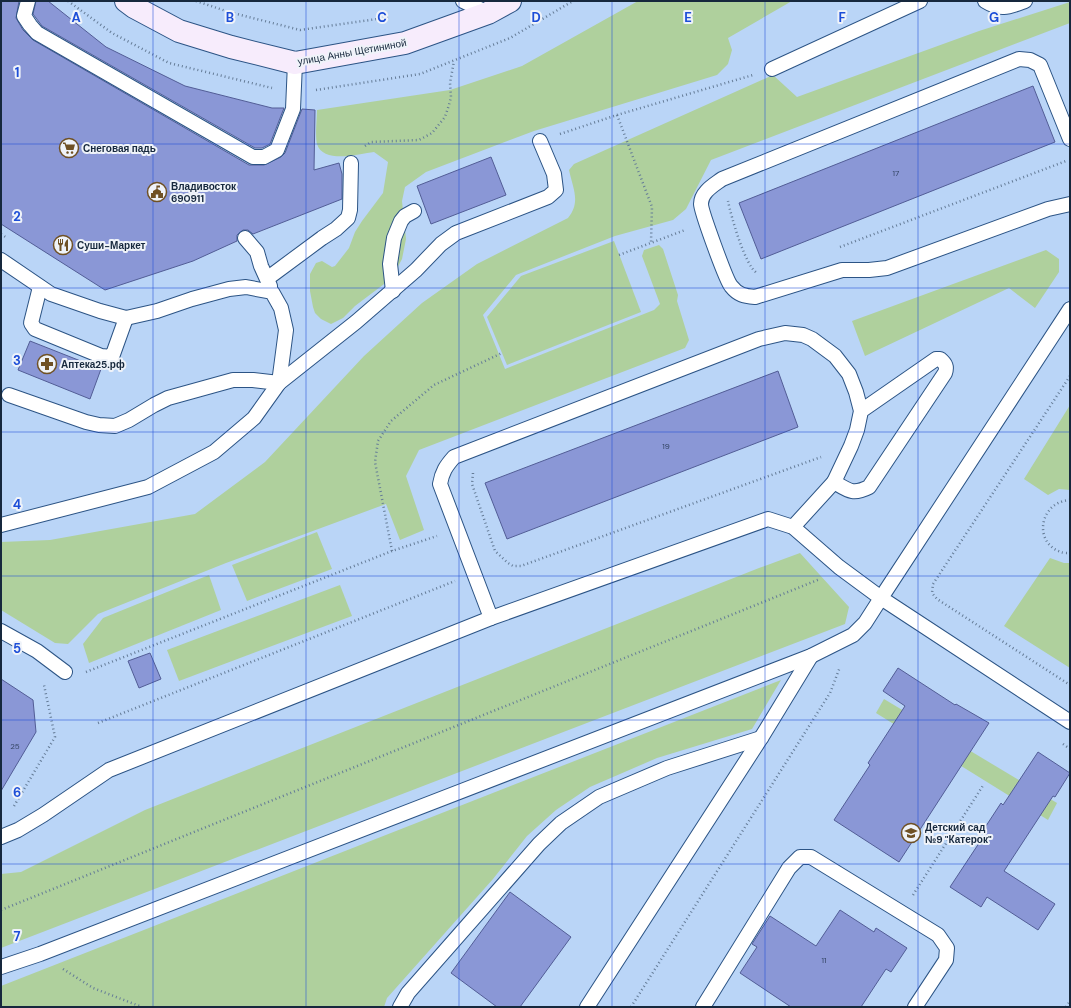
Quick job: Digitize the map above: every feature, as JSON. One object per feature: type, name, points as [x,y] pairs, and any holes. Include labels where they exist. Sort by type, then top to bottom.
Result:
[{"type":"main road","name":"улица Анны Щетининой","points":[[126,1],[134,7],[179,31],[231,47],[295,62],[405,43],[488,13],[510,1]]},
{"type":"lane","points":[[28,1],[24,16],[37,32],[253,157],[264,158],[277,150],[293,109],[295,62]]},
{"type":"lane","points":[[463,1],[488,13]]},
{"type":"lane","points":[[772,69],[920,1]]},
{"type":"lane","points":[[985,1],[994,6],[1005,8],[1025,1]]},
{"type":"lane","points":[[1070,139],[1040,65],[1030,60],[1018,59],[722,179],[711,186],[703,195],[701,204],[706,222],[730,285],[742,296],[755,297],[842,270],[887,268],[1048,209],[1070,204]]},
{"type":"lane","points":[[1,525],[148,487],[214,452],[254,418],[279,382],[356,322],[416,270],[441,244],[456,233],[548,197],[556,190],[554,174],[540,141]]},
{"type":"lane","points":[[268,278],[336,230],[348,218],[350,210],[351,163]]},
{"type":"lane","points":[[393,290],[390,264],[394,238],[401,221],[405,216],[414,211]]},
{"type":"lane","points":[[245,238],[257,252],[272,292],[281,308],[286,330],[279,382]]},
{"type":"lane","points":[[1,260],[40,288],[51,294],[100,311],[126,318],[157,311],[192,299],[229,289],[246,287],[272,292]]},
{"type":"lane","points":[[40,288],[31,323],[35,329],[100,356],[112,357],[126,318]]},
{"type":"lane","points":[[1,967],[40,954],[812,656],[853,635],[865,623],[1070,309]]},
{"type":"lane","points":[[491,618],[440,484],[446,465],[454,457],[760,339],[785,333],[808,337],[835,356],[849,374],[861,411],[857,430],[851,446],[834,482],[793,528]]},
{"type":"lane","points":[[834,482],[850,492],[859,492],[870,487],[946,373],[947,367],[945,362],[940,359],[936,360],[861,411]]},
{"type":"lane","points":[[9,395],[86,422],[115,426],[129,420],[168,398],[233,380],[279,382]]},
{"type":"lane","points":[[1,837],[18,830],[43,815],[109,770],[491,618],[768,519],[793,528],[839,567],[881,598],[1070,722]]},
{"type":"lane","points":[[1,631],[29,646],[65,672]]},
{"type":"lane","points":[[587,1007],[761,738],[812,656]]},
{"type":"lane","points":[[400,1007],[408,993],[539,844],[561,824],[598,797],[667,768],[761,738]]},
{"type":"lane","points":[[703,1007],[789,868],[800,857],[811,857],[938,935],[947,948],[946,960],[916,1007]]},
{"type":"path","points":[[196,1],[229,12],[300,30],[392,17]]},
{"type":"path","points":[[351,163],[358,152],[371,142],[419,140],[432,133],[445,117],[449,105],[451,97],[450,83],[454,61]]},
{"type":"path","points":[[557,135],[617,115],[772,69]]},
{"type":"path","points":[[617,115],[652,207],[651,242]]},
{"type":"path","points":[[836,248],[1070,160]]},
{"type":"path","points":[[728,197],[728,202],[746,260],[758,274]]},
{"type":"path","points":[[619,255],[706,222]]},
{"type":"path","points":[[1,234],[8,238]]},
{"type":"path","points":[[392,551],[375,462],[378,441],[391,421],[434,384],[502,353]]},
{"type":"path","points":[[1070,376],[933,584],[932,593],[936,599],[1070,685]]},
{"type":"path","points":[[474,471],[472,474],[472,484],[495,551],[513,566],[521,566],[851,446]]},
{"type":"path","points":[[1070,500],[1062,501],[1052,506],[1045,515],[1043,526],[1045,537],[1051,546],[1060,552],[1070,553]]},
{"type":"path","points":[[65,672],[81,675],[95,668],[392,551],[422,542]]},
{"type":"path","points":[[1,910],[827,576],[839,567]]},
{"type":"path","points":[[98,723],[475,573]]},
{"type":"path","points":[[631,1007],[830,693],[853,635]]},
{"type":"path","points":[[12,810],[55,737],[44,683]]},
{"type":"path","points":[[902,912],[984,784]]},
{"type":"path","points":[[40,954],[93,988],[142,1007]]},
{"type":"path","points":[[1066,1007],[1070,1001]]},
{"type":"green space","points":[[638,1],[792,1],[728,38],[732,50],[728,64],[717,75],[534,131],[426,172],[405,187],[402,201],[406,239],[402,259],[392,278],[355,306],[343,318],[331,324],[321,319],[315,313],[310,291],[310,274],[316,263],[322,261],[332,267],[335,266],[349,248],[355,232],[383,193],[388,162],[374,152],[351,156],[334,156],[326,154],[321,150],[316,141],[317,110],[450,90],[522,66]]},
{"type":"green space","points":[[1070,2],[1070,23],[711,160],[686,209],[673,220],[615,236],[516,275],[483,315],[505,369],[654,310],[660,304],[642,256],[644,250],[659,245],[663,249],[678,295],[677,301],[689,340],[685,348],[419,450],[406,476],[424,530],[400,540],[386,504],[226,563],[98,614],[68,644],[55,643],[1,610],[1,542],[50,540],[195,514],[265,462],[364,356],[422,303],[477,264],[568,218],[572,212],[575,201],[574,189],[569,170],[574,164],[773,75],[797,97],[979,31]]},
{"type":"green space","points":[[614,241],[641,312],[507,365],[487,317],[521,276]]},
{"type":"green space","points":[[1046,250],[1059,259],[1059,272],[1035,308],[1009,288],[865,356],[852,321]]},
{"type":"green space","points":[[1070,405],[1070,490],[1059,489],[1048,495],[1024,479]]},
{"type":"green space","points":[[317,532],[332,569],[247,601],[232,565]]},
{"type":"green space","points":[[800,553],[849,607],[845,624],[1,948],[1,874],[21,872],[145,810]]},
{"type":"green space","points":[[1050,558],[1064,563],[1070,563],[1070,668],[1004,626]]},
{"type":"green space","points":[[209,575],[221,610],[89,663],[83,644],[103,618]]},
{"type":"green space","points":[[340,585],[352,616],[179,681],[167,650]]},
{"type":"green space","points":[[781,680],[752,729],[657,758],[590,787],[556,810],[527,836],[493,879],[387,998],[384,1007],[1,1007],[1,986]]},
{"type":"green space","points":[[884,699],[1057,803],[1048,820],[876,713]]},
{"type":"building","points":[[1,1],[19,1],[16,18],[23,30],[33,40],[249,165],[264,165],[281,157],[285,153],[302,109],[315,110],[314,170],[339,163],[342,174],[342,199],[253,234],[248,230],[243,230],[237,235],[237,241],[193,261],[105,290],[1,224]]},
{"type":"building","points":[[36,1],[48,1],[106,47],[185,86],[272,108],[284,108],[270,144],[262,148],[255,148],[42,26],[33,14]]},
{"type":"building","points":[[1033,86],[1055,142],[761,259],[739,203]]},
{"type":"building","points":[[491,157],[506,195],[431,224],[417,186]]},
{"type":"building","points":[[30,341],[101,369],[90,399],[18,370]]},
{"type":"building","points":[[778,371],[798,427],[507,539],[485,483]]},
{"type":"building","points":[[150,653],[161,679],[139,688],[128,661]]},
{"type":"building","points":[[898,668],[955,705],[956,704],[989,723],[899,862],[834,820],[870,765],[868,763],[905,706],[883,691]]},
{"type":"building","points":[[1,679],[33,700],[36,732],[1,791]]},
{"type":"building","points":[[1038,752],[1070,773],[1055,797],[1053,796],[1004,871],[1055,904],[1038,930],[987,897],[981,907],[950,887],[987,831],[984,829],[1001,803],[1003,805]]},
{"type":"building","points":[[510,892],[571,937],[520,1007],[497,1007],[451,973]]},
{"type":"building","points":[[840,910],[874,932],[876,928],[907,948],[891,972],[886,969],[861,1007],[791,1007],[740,973],[757,947],[752,944],[770,916],[816,946]]},
{"type":"place","name":"Снеговая падь","points":[[69,148]]},
{"type":"place","name":"Владивосток 690911","points":[[157,192]]},
{"type":"place","name":"Суши-Маркет","points":[[63,245]]},
{"type":"place","name":"Аптека25.рф","points":[[47,364]]},
{"type":"place","name":"Детский сад №9 \"Катерок\"","points":[[911,833]]}]
